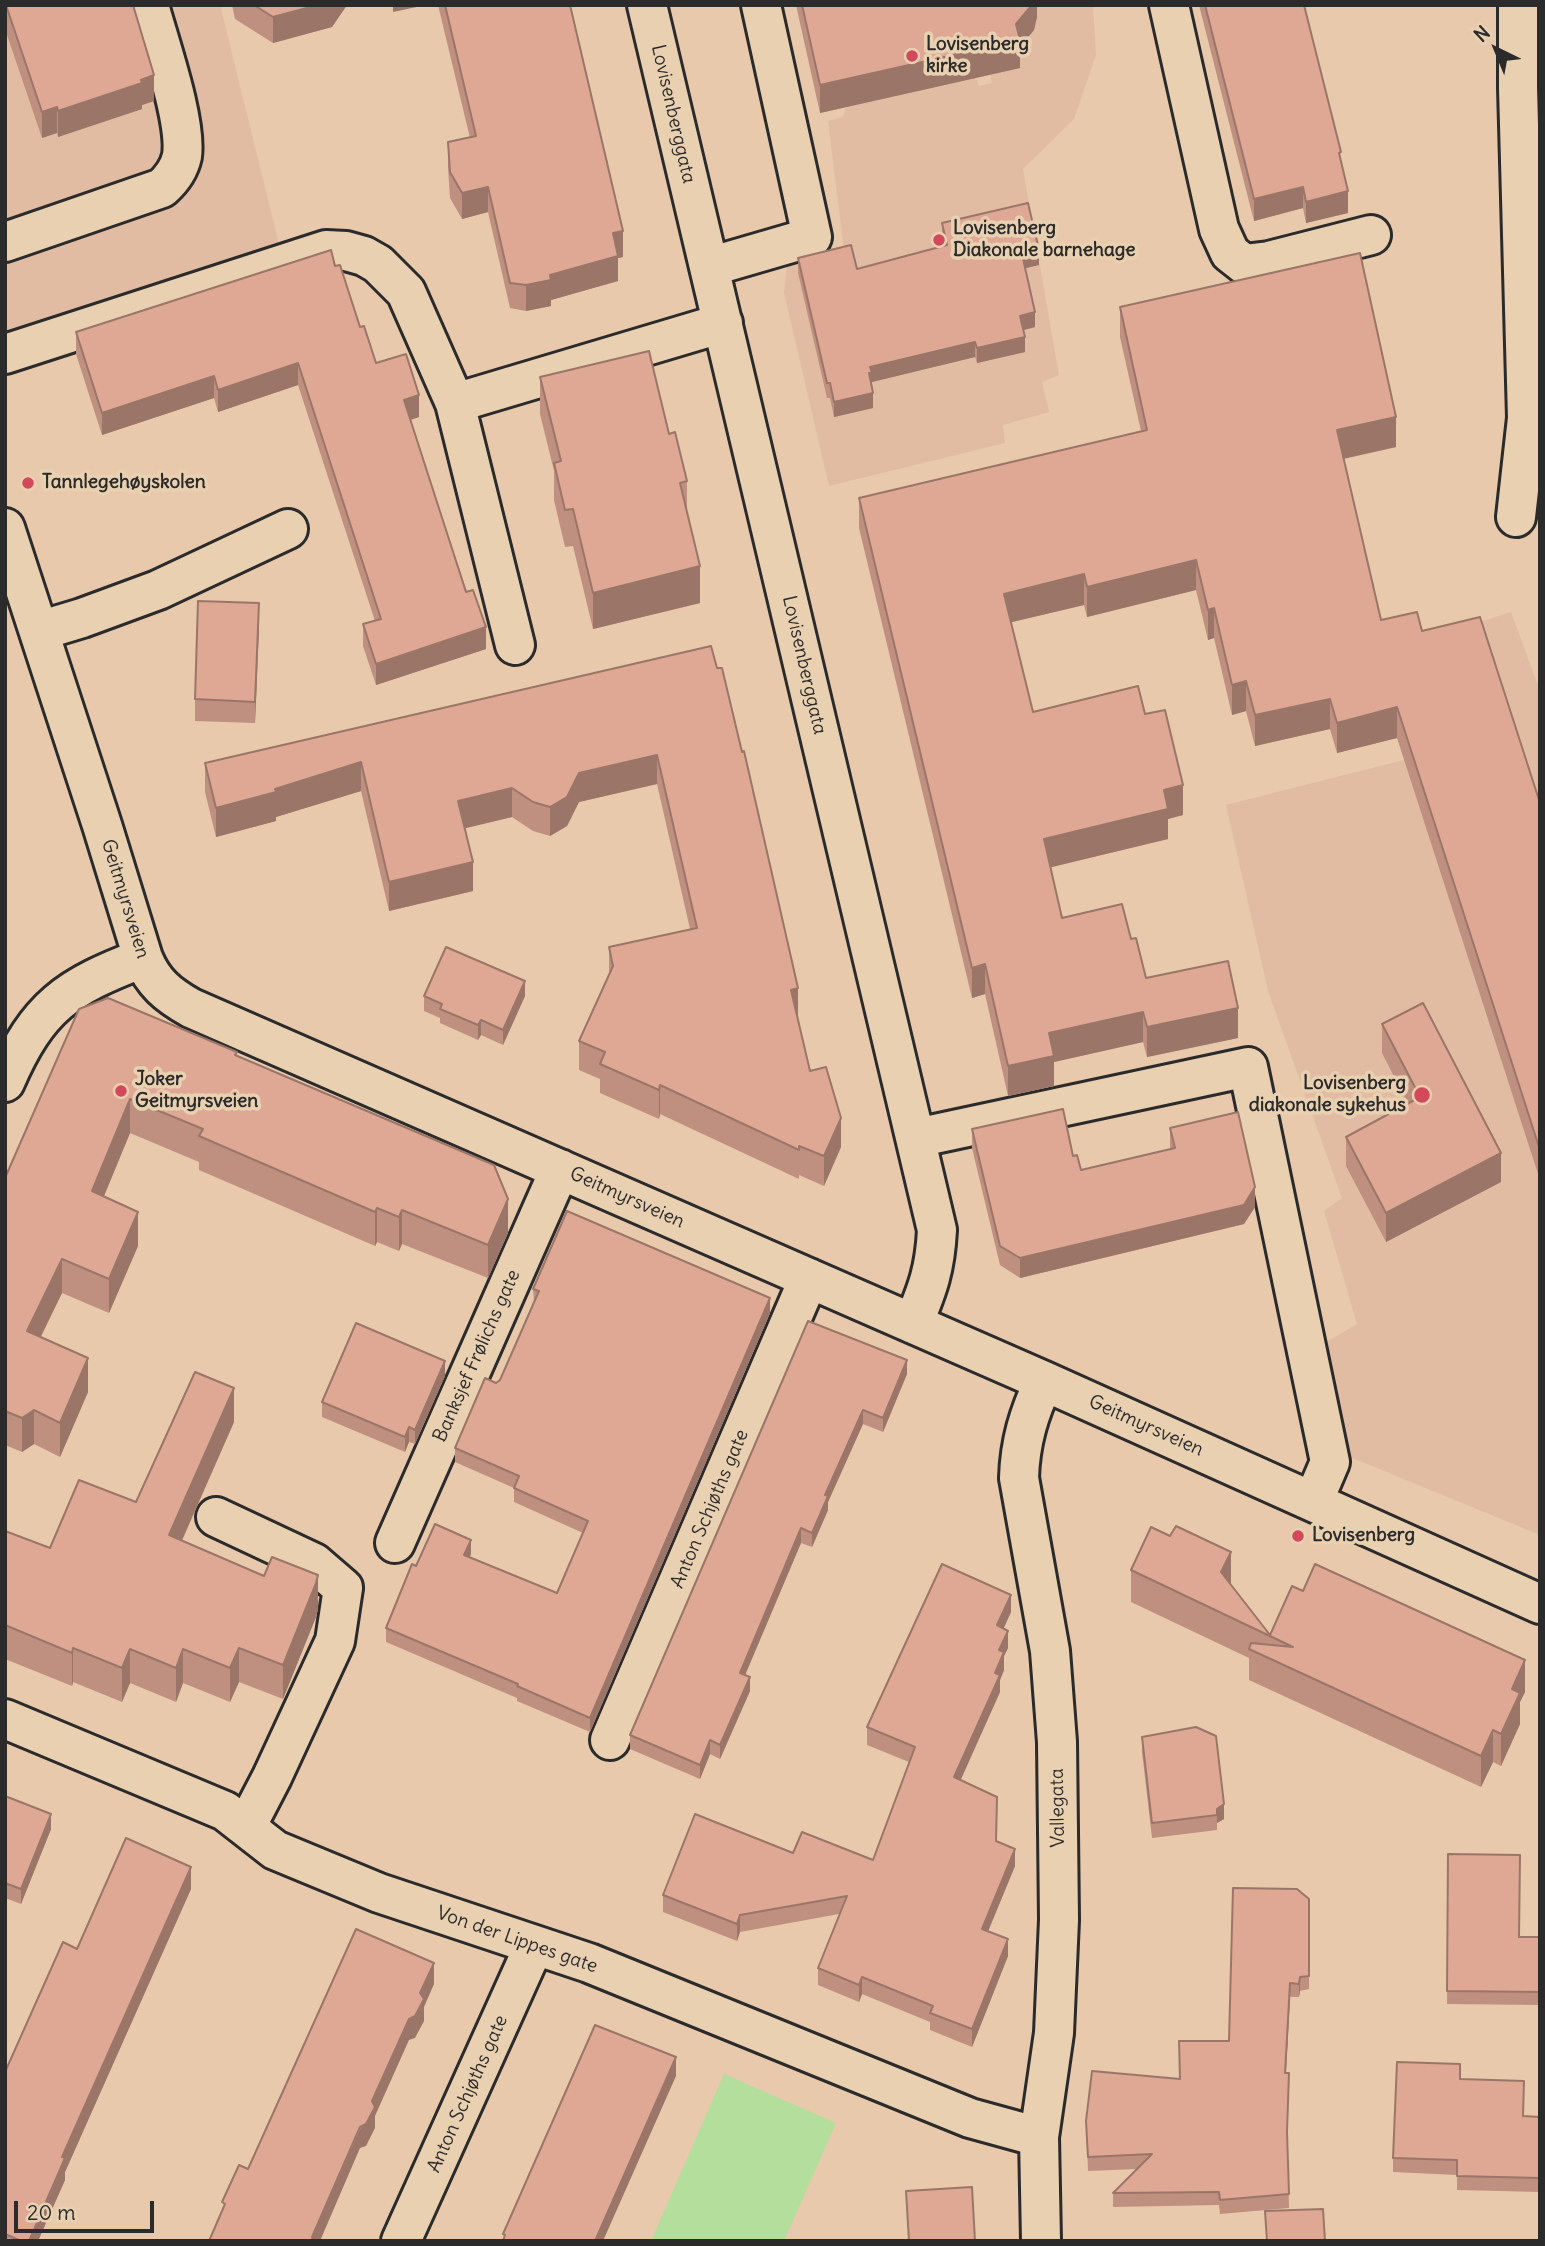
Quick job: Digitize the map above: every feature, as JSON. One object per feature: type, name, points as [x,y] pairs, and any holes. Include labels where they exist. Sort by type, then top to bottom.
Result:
[{"type":"street","points":[[5,242],[162,188],[177,171],[182,155],[180,124],[149,5]]},
{"type":"street","name":"Lovisenberggata","points":[[648,5],[937,1230],[936,1262],[913,1324]]},
{"type":"street","points":[[709,267],[812,237],[761,5]]},
{"type":"street","points":[[1169,5],[1219,229],[1230,253],[1244,264],[1269,261],[1371,235]]},
{"type":"street","points":[[1516,517],[1527,418],[1518,88],[1525,10]]},
{"type":"street","points":[[5,354],[326,250],[346,251],[364,256],[378,264],[406,292],[455,403],[516,645]]},
{"type":"street","points":[[455,403],[723,323]]},
{"type":"street","name":"Geitmyrsveien","points":[[5,528],[143,958],[149,974],[159,987],[191,1008],[1044,1381],[1540,1604]]},
{"type":"street","points":[[39,631],[158,590],[288,529]]},
{"type":"street","points":[[5,1082],[18,1030],[43,1015],[71,992],[106,972],[143,958]]},
{"type":"street","points":[[916,1138],[1248,1067],[1330,1462],[1313,1502]]},
{"type":"street","name":"Banksjef Frølichs gate","points":[[394,1543],[560,1168]]},
{"type":"street","name":"Anton Schjøths gate","points":[[610,1740],[809,1278]]},
{"type":"street","name":"Vallegata","points":[[1041,2241],[1039,2137],[1054,2033],[1059,1920],[1057,1742],[1050,1651],[1019,1478],[1020,1450],[1029,1412],[1044,1381]]},
{"type":"street","points":[[216,1517],[314,1563],[343,1588],[335,1641],[246,1827]]},
{"type":"street","name":"Von der Lippes gate","points":[[5,1719],[225,1811],[275,1850],[368,1888],[589,1963],[970,2118],[1039,2137]]},
{"type":"street","name":"Anton Schjøths gate","points":[[401,2241],[534,1946]]},
{"type":"shaded area","points":[[5,5],[220,5],[280,248],[5,337]]},
{"type":"shaded area","name":"Lovisenberg Diakonale barnehage","points":[[1034,5],[1093,5],[1096,55],[1074,119],[1023,169],[1059,375],[1042,382],[1049,412],[1003,425],[1005,443],[829,486],[784,293],[787,265],[844,250],[828,121],[843,117],[846,107],[976,77],[979,86],[992,83],[990,74],[1014,45]]},
{"type":"shaded area","name":"Lovisenberg diakonale sykehus","points":[[1511,612],[1540,691],[1540,1535],[1345,1455],[1321,1345],[1357,1324],[1324,1211],[1342,1198],[1268,991],[1226,805],[1439,751],[1416,642]]},
{"type":"green space","points":[[724,2074],[836,2123],[784,2241],[651,2241]]},
{"type":"building","points":[[6,5],[133,5],[154,75],[141,80],[142,83],[58,111],[57,107],[42,112]]},
{"type":"building","points":[[254,5],[318,5],[273,17]]},
{"type":"building","points":[[445,5],[570,5],[623,231],[613,233],[618,256],[550,275],[551,280],[526,285],[510,283],[488,187],[462,193],[450,172],[448,142],[476,136]]},
{"type":"building","name":"Lovisenberg kirke","points":[[802,5],[1032,5],[1016,24],[1020,40],[820,85]]},
{"type":"building","points":[[1205,5],[1304,5],[1341,152],[1339,153],[1348,191],[1306,202],[1303,187],[1254,199]]},
{"type":"building","points":[[1028,203],[1039,250],[1022,254],[1035,312],[1020,316],[1025,337],[977,348],[975,342],[870,367],[873,393],[834,402],[830,383],[827,383],[798,258],[851,245],[857,269],[947,245],[942,223]]},
{"type":"building","points":[[331,250],[335,266],[340,265],[360,327],[364,326],[376,363],[406,354],[419,395],[404,400],[466,592],[473,590],[486,627],[376,664],[363,624],[381,619],[298,363],[218,390],[214,376],[102,413],[76,332]]},
{"type":"building","points":[[1360,253],[1396,417],[1337,430],[1381,620],[1417,612],[1422,631],[1480,617],[1540,803],[1540,1150],[1397,707],[1337,723],[1330,699],[1255,715],[1246,681],[1232,685],[1214,608],[1208,610],[1196,560],[1087,587],[1084,574],[1004,594],[1033,712],[1138,686],[1145,714],[1165,710],[1183,785],[1164,790],[1168,809],[1044,839],[1062,918],[1122,904],[1131,939],[1136,938],[1146,978],[1228,961],[1238,1008],[1147,1027],[1143,1012],[1049,1033],[1054,1056],[1008,1066],[985,964],[972,968],[859,498],[1147,430],[1120,307]]},
{"type":"building","points":[[649,351],[669,434],[675,432],[687,481],[680,483],[700,566],[593,593],[573,509],[565,510],[554,463],[561,461],[540,377]]},
{"type":"building","points":[[198,601],[259,603],[255,702],[195,699]]},
{"type":"building","points":[[711,646],[717,668],[722,668],[742,752],[744,751],[798,988],[791,990],[810,1071],[826,1067],[841,1118],[824,1156],[799,1146],[799,1150],[660,1085],[659,1090],[600,1064],[605,1052],[579,1041],[613,966],[609,947],[697,928],[657,755],[579,773],[567,797],[550,807],[533,802],[512,788],[458,801],[473,862],[389,882],[361,762],[275,789],[276,792],[216,808],[205,763]]},
{"type":"building","points":[[446,947],[525,981],[503,1030],[481,1020],[478,1025],[440,1009],[442,1004],[424,996]]},
{"type":"building","points":[[108,998],[494,1165],[508,1199],[488,1245],[402,1210],[399,1217],[377,1208],[375,1212],[199,1136],[203,1129],[130,1099],[92,1191],[138,1212],[109,1279],[62,1259],[27,1331],[88,1358],[60,1423],[34,1410],[22,1418],[5,1411],[5,1178],[79,1009]]},
{"type":"building","points":[[1423,1003],[1501,1153],[1386,1213],[1346,1137],[1420,1097],[1382,1024]]},
{"type":"building","points":[[1063,1109],[1073,1156],[1077,1155],[1081,1170],[1175,1148],[1170,1128],[1238,1112],[1255,1187],[1244,1205],[1020,1258],[1000,1246],[972,1129]]},
{"type":"building","points":[[567,1211],[770,1298],[590,1718],[386,1628],[412,1564],[416,1566],[435,1524],[471,1540],[464,1555],[557,1593],[588,1521],[514,1488],[519,1476],[455,1448],[485,1378],[496,1383],[500,1380],[539,1291],[533,1289]]},
{"type":"building","points":[[808,1321],[907,1360],[883,1418],[863,1410],[825,1495],[828,1496],[812,1533],[801,1528],[740,1673],[750,1677],[720,1745],[710,1740],[700,1765],[630,1735]]},
{"type":"building","points":[[356,1323],[445,1361],[415,1430],[409,1427],[405,1437],[322,1402]]},
{"type":"building","points":[[195,1372],[234,1388],[169,1535],[264,1576],[272,1557],[318,1575],[283,1665],[239,1648],[230,1668],[183,1649],[176,1668],[130,1649],[122,1668],[73,1648],[72,1653],[5,1625],[5,1531],[50,1548],[79,1480],[136,1502]]},
{"type":"building","points":[[1176,1526],[1231,1552],[1221,1572],[1270,1635],[1292,1586],[1303,1591],[1315,1564],[1525,1660],[1512,1689],[1520,1693],[1501,1734],[1493,1730],[1481,1756],[1249,1649],[1251,1643],[1293,1647],[1131,1570],[1151,1527],[1170,1536]]},
{"type":"building","points":[[942,1564],[1011,1595],[997,1625],[1008,1631],[999,1650],[1004,1652],[995,1673],[1000,1675],[954,1777],[997,1797],[996,1841],[1015,1849],[982,1929],[1008,1939],[972,2029],[930,2013],[933,2006],[862,1977],[859,1985],[818,1968],[847,1896],[740,1915],[737,1924],[663,1895],[695,1814],[793,1853],[802,1832],[873,1860],[915,1747],[867,1727]]},
{"type":"building","points":[[1196,1727],[1216,1736],[1224,1804],[1217,1809],[1217,1815],[1152,1823],[1142,1737]]},
{"type":"building","points":[[5,1796],[51,1814],[21,1889],[5,1883]]},
{"type":"building","points":[[126,1838],[191,1867],[62,2157],[65,2158],[29,2241],[21,2241],[5,2234],[5,2072],[63,1942],[77,1949]]},
{"type":"building","points":[[1448,1854],[1520,1855],[1519,1937],[1540,1937],[1540,1992],[1447,1991]]},
{"type":"building","points":[[1233,1888],[1297,1889],[1309,1899],[1309,1976],[1300,1977],[1299,1984],[1290,1983],[1285,2073],[1289,2073],[1289,2194],[1220,2200],[1219,2192],[1113,2193],[1152,2154],[1088,2157],[1086,2121],[1092,2071],[1180,2079],[1179,2041],[1229,2041]]},
{"type":"building","points":[[356,1929],[434,1963],[420,1993],[424,1999],[415,2016],[409,2019],[372,2101],[375,2107],[366,2124],[360,2127],[312,2237],[313,2241],[209,2241],[225,2204],[222,2202],[239,2165],[248,2169]]},
{"type":"building","points":[[595,2025],[676,2057],[595,2241],[503,2241],[503,2234]]},
{"type":"building","points":[[1397,2062],[1460,2064],[1460,2079],[1524,2081],[1523,2116],[1540,2117],[1540,2178],[1457,2176],[1457,2160],[1393,2158]]},
{"type":"building","points":[[972,2187],[975,2241],[909,2241],[906,2191]]},
{"type":"building","points":[[1323,2209],[1325,2241],[1267,2241],[1265,2211]]},
{"type":"place","name":"Lovisenberg kirke","points":[[912,56]]},
{"type":"place","name":"Lovisenberg Diakonale barnehage","points":[[939,240]]},
{"type":"place","name":"Tannlegehøyskolen","points":[[28,483]]},
{"type":"place","name":"Joker Geitmyrsveien","points":[[121,1091]]},
{"type":"place","name":"Lovisenberg diakonale sykehus","points":[[1422,1095]]},
{"type":"place","name":"Lovisenberg","points":[[1298,1536]]}]
